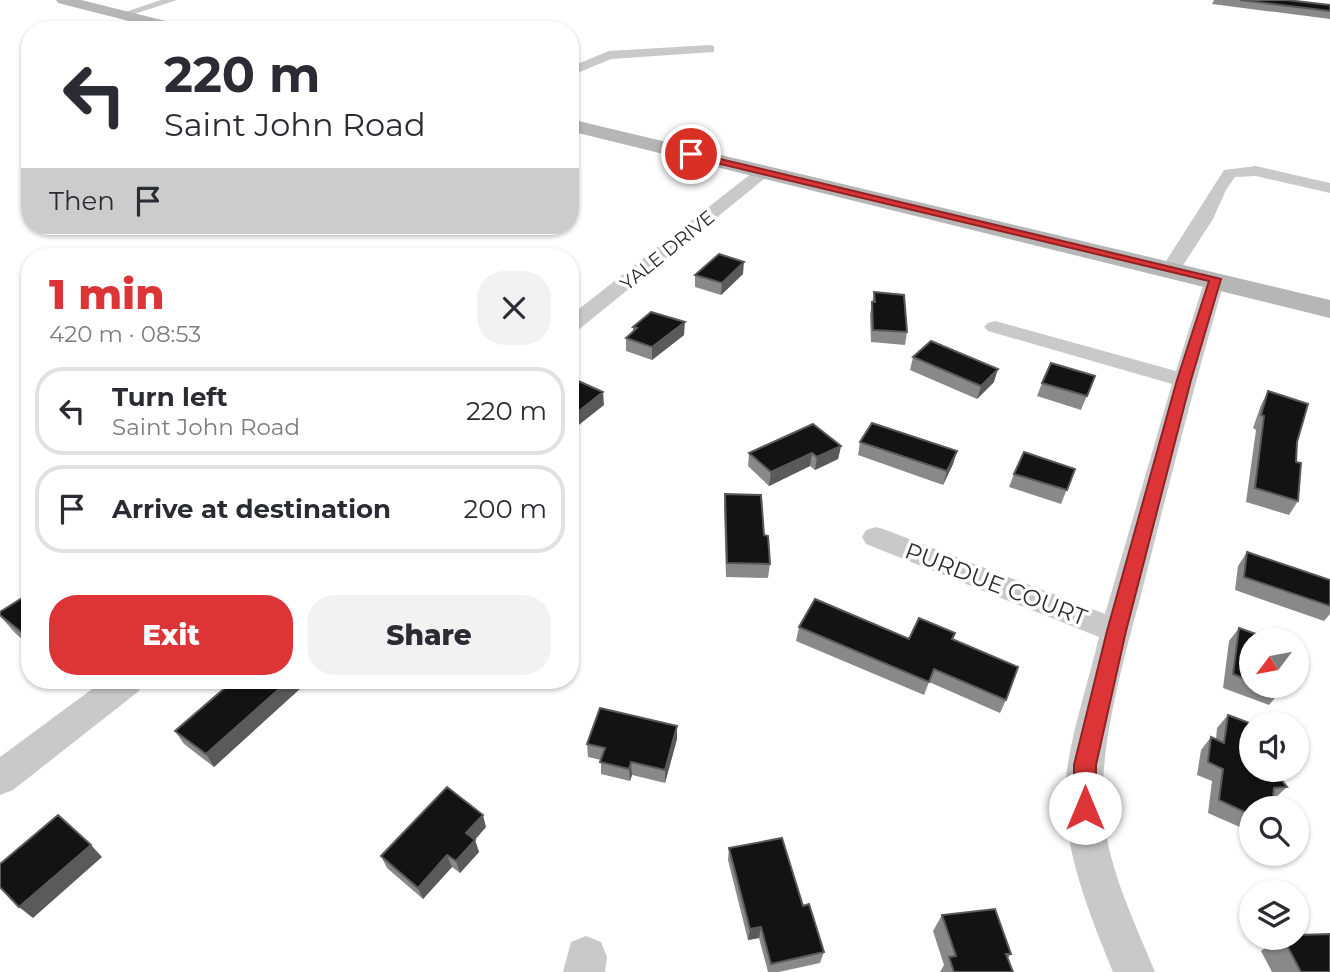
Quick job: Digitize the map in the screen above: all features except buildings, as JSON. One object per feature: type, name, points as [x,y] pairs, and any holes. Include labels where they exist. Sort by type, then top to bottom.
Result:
[{"type":"street","points":[[63,0],[165,21]]},
{"type":"street","points":[[93,0],[154,21]]},
{"type":"street","points":[[128,13],[172,0]]},
{"type":"street","points":[[579,68],[609,55],[710,49]]},
{"type":"street","points":[[579,127],[1330,309]]},
{"type":"street","points":[[1171,269],[1230,173],[1256,171],[1330,188]]},
{"type":"street","name":"YALE DRIVE","points":[[579,320],[763,172]]},
{"type":"street","points":[[1134,972],[1105,903],[1091,853],[1085,808],[1085,765],[1116,631],[1184,380],[1215,279]]},
{"type":"street","points":[[995,327],[1184,380]]},
{"type":"street","name":"PURDUE COURT","points":[[876,537],[1116,631]]},
{"type":"street","points":[[0,778],[117,689]]},
{"type":"route","points":[[691,154],[1215,279],[1184,380],[1116,631],[1085,765],[1085,808]]}]
